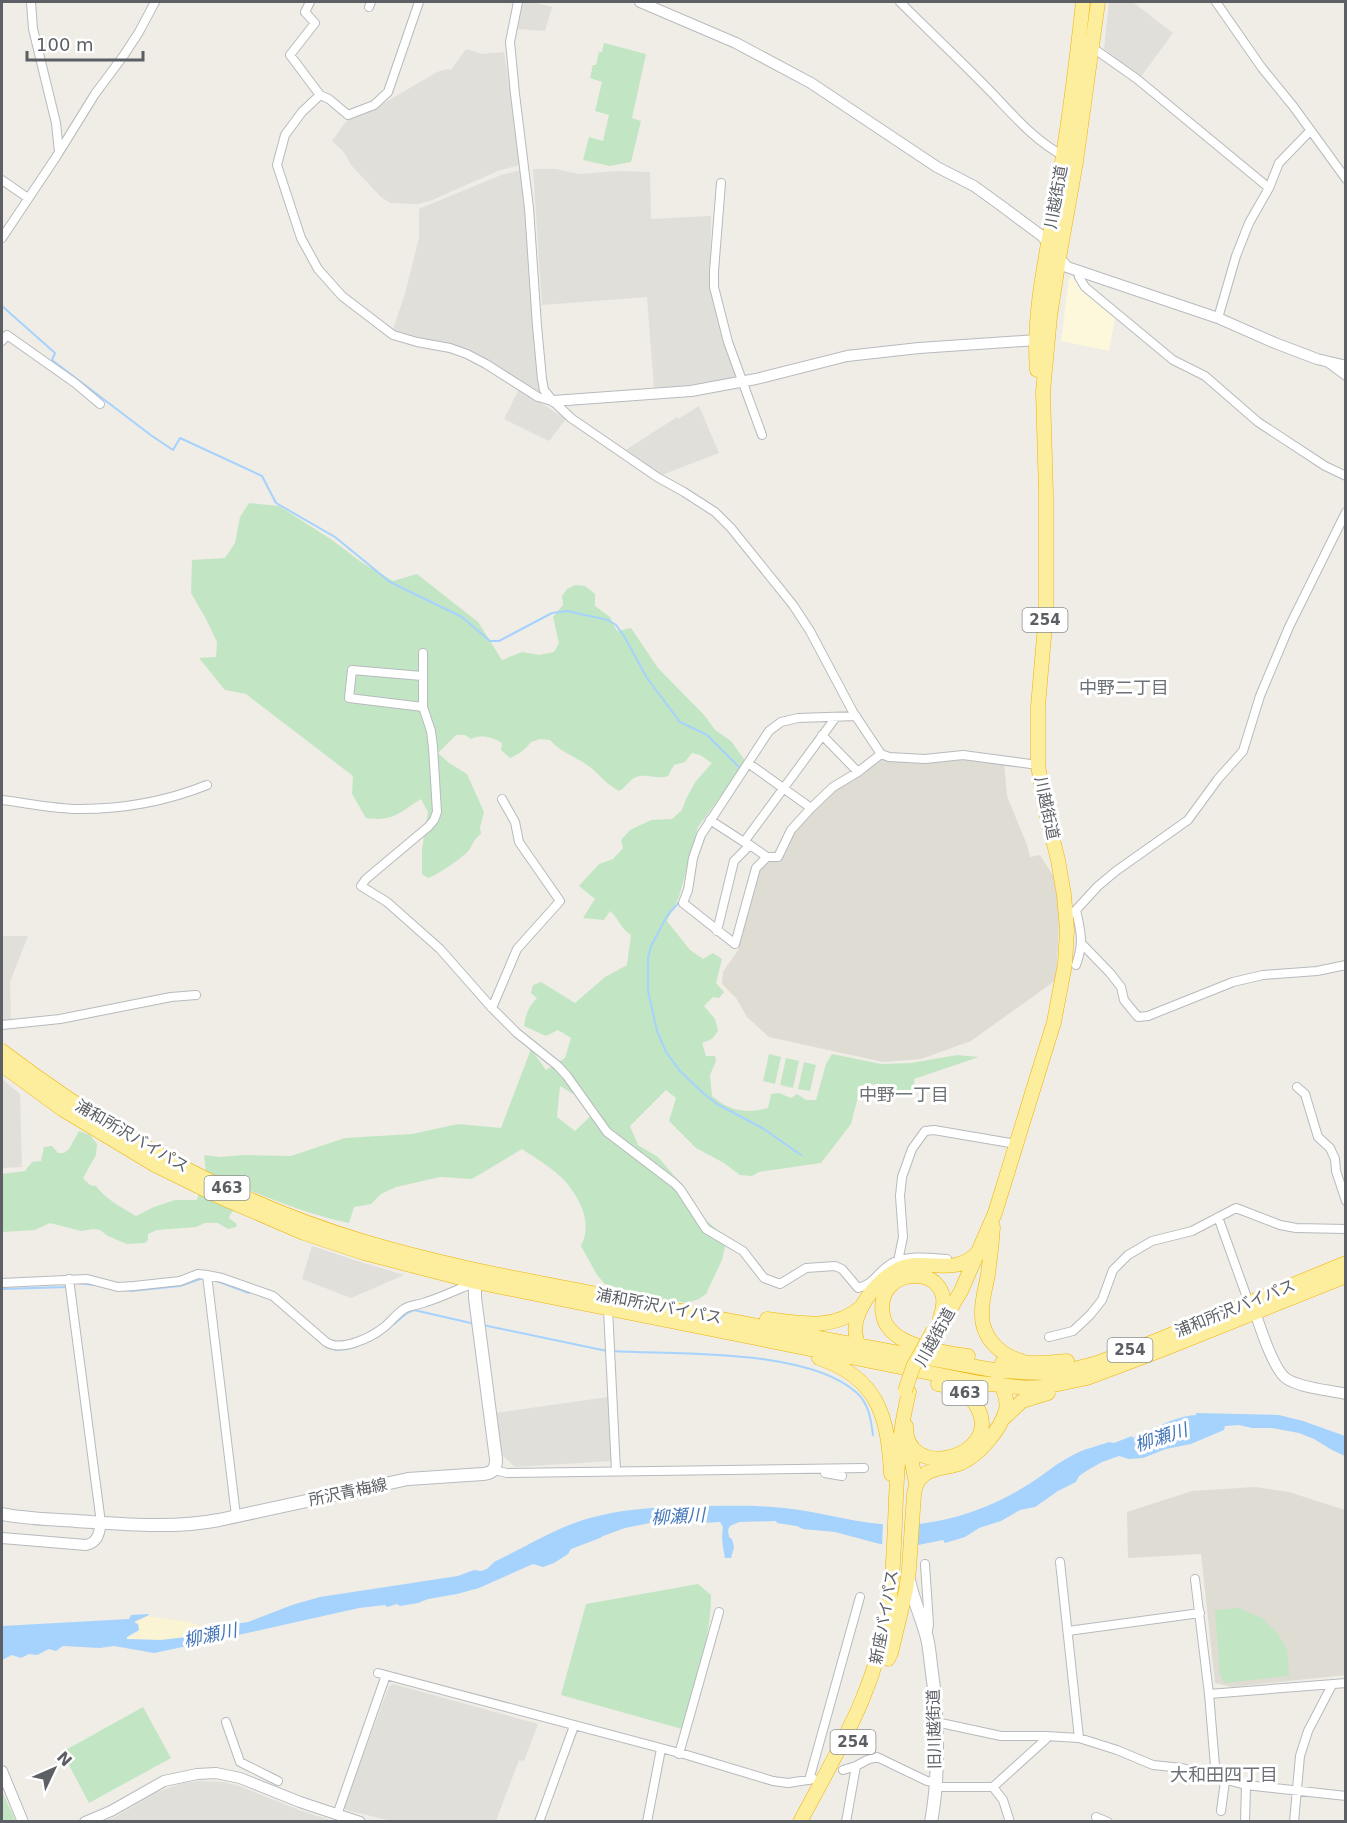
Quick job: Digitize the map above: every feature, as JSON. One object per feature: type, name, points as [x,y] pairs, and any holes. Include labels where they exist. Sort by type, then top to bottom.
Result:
[{"type":"highway","name":"川越街道","points":[[937,1332],[973,1276],[994,1217],[1056,1011],[1071,913],[1045,808],[1038,765],[1038,706],[1046,599],[1043,392],[1046,347],[1070,159],[1072,96],[1083,2]]},
{"type":"highway","name":"川越街道","points":[[1043,392],[1037,376],[1037,340],[1042,286],[1048,244],[1070,159],[1093,48],[1098,2]]},
{"type":"highway","name":"浦和所沢バイパス","points":[[2,1051],[66,1098],[161,1156],[287,1214],[360,1240],[477,1276],[608,1309],[806,1347],[932,1375],[1028,1388],[1072,1382],[1106,1372],[1160,1351],[1346,1263]]},
{"type":"highway","name":"浦和所沢バイパス","points":[[2,1065],[62,1109],[155,1165],[218,1196],[304,1233],[364,1253],[477,1276],[658,1306],[999,1371],[1043,1373],[1074,1369],[1346,1276]]},
{"type":"highway","name":"川越街道","points":[[900,1468],[901,1431],[909,1392],[922,1369],[937,1332],[961,1291],[994,1217]]},
{"type":"highway","points":[[994,1217],[983,1299],[983,1325],[996,1348],[1012,1358],[1032,1363]]},
{"type":"highway","points":[[932,1375],[865,1354],[858,1345],[856,1319],[863,1305],[879,1285],[900,1269],[925,1265],[958,1266],[980,1250]]},
{"type":"highway","points":[[937,1332],[943,1309],[943,1294],[932,1280],[920,1275],[908,1275],[898,1279],[888,1288],[882,1307],[883,1318],[888,1328],[906,1341],[1005,1363],[1058,1362],[1129,1351]]},
{"type":"highway","points":[[658,1306],[819,1324],[841,1320],[863,1305]]},
{"type":"highway","points":[[711,1329],[817,1357],[838,1365],[852,1374],[868,1388],[876,1401],[901,1491]]},
{"type":"highway","name":"254","points":[[1002,1420],[1022,1401],[1033,1396],[1072,1388],[1103,1378],[1160,1351]]},
{"type":"highway","points":[[901,1491],[929,1472],[959,1464],[976,1453],[986,1443],[1006,1411],[1002,1386],[990,1375],[928,1362],[903,1354]]},
{"type":"highway","name":"463","points":[[817,1357],[950,1386],[974,1400],[980,1415],[981,1428],[978,1439],[969,1448],[958,1455],[936,1459],[920,1454],[908,1443]]},
{"type":"highway","name":"川越街道","points":[[900,1468],[909,1392]]},
{"type":"highway","points":[[901,1491],[897,1435],[909,1392]]},
{"type":"highway","points":[[901,1491],[908,1443],[906,1422]]},
{"type":"highway","name":"新座バイパス","points":[[809,1821],[851,1745],[875,1694],[888,1659],[899,1565],[900,1468]]},
{"type":"highway","name":"新座バイパス","points":[[800,1821],[848,1733],[871,1681],[899,1565]]},
{"type":"main road","points":[[477,1276],[475,1299],[496,1459],[494,1470]]},
{"type":"main road","name":"所沢青梅線","points":[[2,1514],[101,1523],[179,1525],[208,1522],[408,1479],[483,1474],[494,1470]]},
{"type":"main road","name":"旧川越街道","points":[[899,1565],[927,1638],[935,1694],[935,1785],[931,1821]]},
{"type":"street","points":[[32,2],[33,29],[56,123],[59,152]]},
{"type":"street","points":[[2,238],[95,94],[139,32],[155,2]]},
{"type":"street","points":[[310,2],[304,12],[315,23],[290,55],[320,95],[329,99],[348,115],[374,105],[383,99],[392,86],[419,2]]},
{"type":"street","points":[[518,2],[510,42],[529,208],[544,390],[571,418],[657,477],[715,512],[731,528],[793,605],[816,641],[856,716],[881,754]]},
{"type":"street","points":[[640,2],[736,43],[811,83],[937,167],[974,186],[1042,236],[1067,267],[1218,318],[1326,362],[1346,366]]},
{"type":"street","points":[[900,2],[1028,132],[1070,159]]},
{"type":"street","points":[[1216,2],[1262,68],[1346,179]]},
{"type":"street","points":[[1093,48],[1137,79],[1269,188]]},
{"type":"street","points":[[320,95],[302,112],[285,135],[277,165],[301,238],[318,269],[342,296],[393,335],[467,354],[538,397],[553,401],[692,391],[847,356],[919,348],[1037,340]]},
{"type":"street","points":[[1218,318],[1249,223],[1269,188],[1279,164],[1310,131]]},
{"type":"street","points":[[2,180],[28,198]]},
{"type":"street","points":[[721,183],[714,287],[728,342],[762,435]]},
{"type":"street","points":[[1078,270],[1079,277],[1085,286],[1173,360],[1204,376],[1258,422],[1325,466],[1346,476]]},
{"type":"street","points":[[2,342],[7,335],[75,383],[100,404]]},
{"type":"street","points":[[1326,362],[1346,376]]},
{"type":"street","points":[[1076,965],[1082,936],[1071,913],[1116,871],[1188,820],[1218,779],[1243,751],[1260,696],[1289,627],[1346,512]]},
{"type":"street","points":[[423,654],[423,707],[433,747],[437,794],[434,820],[366,879],[361,886],[387,902],[440,949],[517,1033],[558,1066],[607,1132],[674,1183],[706,1229],[743,1251],[764,1278],[780,1284],[806,1268],[835,1266],[842,1269],[858,1288],[867,1286],[898,1261],[916,1258],[947,1259]]},
{"type":"street","points":[[422,676],[352,670],[349,698],[423,707]]},
{"type":"street","points":[[767,857],[756,868],[735,944],[683,903],[688,890],[693,858],[701,835],[769,731],[781,722],[798,718],[856,716]]},
{"type":"street","points":[[717,931],[734,861],[783,788],[836,717]]},
{"type":"street","points":[[822,735],[858,772]]},
{"type":"street","points":[[710,820],[767,857],[778,857],[791,830],[811,808],[833,787],[858,772],[881,754],[925,759],[963,755],[1038,765]]},
{"type":"street","points":[[748,763],[811,808]]},
{"type":"street","points":[[2,800],[79,809],[101,808],[152,802],[184,794],[207,784]]},
{"type":"street","points":[[492,1008],[517,949],[560,901],[519,842],[515,822],[502,799]]},
{"type":"street","points":[[1066,948],[1081,946]]},
{"type":"street","points":[[1081,946],[1110,973],[1121,987],[1124,1000],[1138,1017],[1148,1016],[1233,982],[1263,975],[1317,971],[1346,965]]},
{"type":"street","points":[[2,1025],[60,1019],[171,997],[196,995]]},
{"type":"street","points":[[1297,1087],[1305,1094],[1318,1137],[1330,1148],[1335,1159],[1336,1171],[1346,1201]]},
{"type":"street","points":[[898,1261],[903,1237],[900,1196],[902,1177],[912,1149],[925,1131],[1016,1144]]},
{"type":"street","points":[[1049,1337],[1073,1331],[1090,1315],[1102,1300],[1113,1270],[1128,1255],[1152,1241],[1192,1231],[1236,1208],[1280,1225],[1296,1228],[1346,1229]]},
{"type":"street","points":[[1218,1217],[1278,1369],[1286,1378],[1305,1385],[1346,1394]]},
{"type":"street","points":[[2,1283],[87,1279],[126,1287],[180,1281],[198,1274],[207,1275],[273,1296],[331,1346],[337,1346],[370,1335],[383,1328],[404,1309],[426,1302],[477,1276]]},
{"type":"street","points":[[207,1275],[237,1516]]},
{"type":"street","points":[[2,1538],[86,1545],[98,1538],[101,1523],[69,1279]]},
{"type":"street","points":[[608,1309],[616,1471]]},
{"type":"street","points":[[494,1470],[507,1473],[864,1468]]},
{"type":"street","points":[[806,1470],[842,1476]]},
{"type":"street","points":[[1060,1562],[1079,1738]]},
{"type":"street","points":[[925,1563],[929,1625],[927,1638]]},
{"type":"street","points":[[1195,1579],[1220,1779],[1221,1811]]},
{"type":"street","points":[[337,1815],[382,1674],[773,1781],[788,1783],[812,1779],[860,1597]]},
{"type":"street","points":[[679,1754],[719,1612]]},
{"type":"street","points":[[1068,1631],[1200,1613]]},
{"type":"street","points":[[1209,1694],[1346,1683]]},
{"type":"street","points":[[1294,1821],[1300,1756],[1308,1731],[1332,1685]]},
{"type":"street","points":[[226,1722],[240,1762],[278,1781]]},
{"type":"street","points":[[936,1722],[1001,1736],[1079,1738],[1153,1765],[1182,1767],[1246,1785],[1346,1796]]},
{"type":"street","points":[[539,1821],[574,1726]]},
{"type":"street","points":[[843,1770],[877,1758],[935,1785],[993,1787],[1030,1755],[1046,1739],[1046,1736]]},
{"type":"street","points":[[647,1821],[661,1749]]},
{"type":"street","points":[[846,1821],[856,1766]]},
{"type":"street","points":[[2,1771],[23,1821]]},
{"type":"street","points":[[85,1821],[111,1810],[164,1781],[216,1773],[240,1778],[300,1802],[360,1821]]},
{"type":"street","points":[[1245,1821],[1246,1785]]},
{"type":"street","points":[[993,1787],[1002,1800],[1010,1821]]},
{"type":"street","points":[[1096,1817],[1108,1821]]},
{"type":"shaded area","points":[[522,2],[534,2],[552,7],[545,31],[518,29]]},
{"type":"shaded area","points":[[1109,2],[1134,3],[1173,33],[1140,78],[1104,49]]},
{"type":"shaded area","points":[[466,49],[482,54],[504,52],[521,165],[500,170],[430,201],[417,204],[390,203],[381,197],[351,165],[344,152],[332,141],[348,119],[369,112],[437,72],[451,70]]},
{"type":"shaded area","points":[[533,169],[556,169],[579,174],[617,171],[650,172],[651,219],[711,216],[710,285],[735,378],[694,386],[654,389],[647,297],[542,305]]},
{"type":"shaded area","points":[[522,170],[539,391],[536,393],[489,362],[392,332],[405,294],[419,238],[419,209],[501,175]]},
{"type":"shaded area","points":[[1072,277],[1115,318],[1109,351],[1061,341],[1069,278]]},
{"type":"shaded area","points":[[519,389],[566,419],[549,441],[504,419]]},
{"type":"shaded area","points":[[699,406],[719,453],[659,476],[624,451],[677,417],[678,419]]},
{"type":"shaded area","points":[[964,758],[1004,762],[1007,796],[1030,857],[1040,855],[1056,880],[1059,923],[1056,980],[971,1041],[921,1059],[883,1062],[769,1037],[747,1017],[736,998],[722,984],[723,972],[738,950],[759,870],[767,860],[779,860],[792,833],[838,788],[881,759]]},
{"type":"shaded area","points":[[2,936],[28,936],[10,982],[11,1020],[2,1021]]},
{"type":"shaded area","points":[[2,1079],[20,1094],[22,1167],[2,1168]]},
{"type":"shaded area","points":[[312,1246],[404,1275],[351,1298],[302,1279]]},
{"type":"shaded area","points":[[608,1397],[612,1461],[515,1467],[501,1454],[496,1413]]},
{"type":"shaded area","points":[[1255,1487],[1289,1492],[1345,1510],[1345,1675],[1232,1687],[1215,1683],[1201,1554],[1128,1558],[1127,1512],[1192,1491]]},
{"type":"shaded area","points":[[393,1684],[538,1724],[524,1761],[519,1760],[496,1821],[392,1821],[346,1810],[344,1807],[389,1686]]},
{"type":"shaded area","points":[[224,1782],[239,1786],[333,1821],[104,1821],[157,1792],[183,1783]]},
{"type":"green space","points":[[604,43],[646,54],[632,118],[641,121],[631,162],[610,166],[583,160],[589,137],[603,141],[609,115],[595,111],[602,82],[590,78],[593,65],[596,65]]},
{"type":"green space","points":[[249,503],[279,506],[393,581],[417,574],[478,622],[502,660],[522,652],[539,655],[554,652],[559,643],[553,617],[563,605],[562,596],[567,589],[575,585],[585,586],[595,594],[595,606],[610,617],[617,631],[631,628],[658,668],[705,716],[715,730],[731,741],[746,762],[698,827],[679,897],[667,921],[690,950],[703,959],[713,953],[722,959],[716,983],[724,992],[719,998],[713,997],[704,1006],[715,1019],[718,1031],[712,1039],[702,1043],[706,1056],[715,1056],[716,1061],[710,1075],[712,1096],[725,1105],[745,1111],[768,1108],[771,1094],[779,1093],[791,1098],[797,1094],[806,1100],[816,1100],[826,1064],[832,1054],[881,1064],[911,1063],[957,1055],[979,1057],[914,1079],[915,1090],[894,1091],[881,1084],[861,1085],[851,1124],[821,1163],[759,1172],[752,1176],[740,1175],[724,1163],[696,1148],[669,1121],[676,1098],[666,1090],[630,1126],[638,1145],[658,1157],[684,1187],[701,1216],[727,1238],[722,1260],[706,1294],[687,1303],[646,1296],[605,1284],[597,1275],[581,1246],[586,1229],[580,1203],[560,1176],[522,1149],[472,1179],[440,1177],[396,1187],[381,1194],[371,1204],[354,1207],[349,1223],[294,1207],[206,1172],[204,1155],[220,1157],[291,1156],[345,1138],[412,1134],[458,1124],[501,1128],[531,1049],[546,1070],[565,1058],[571,1038],[558,1030],[546,1036],[524,1026],[531,1004],[537,998],[531,993],[533,985],[541,982],[575,1003],[605,977],[627,965],[631,935],[624,930],[610,911],[604,920],[583,918],[595,899],[579,886],[599,864],[613,859],[623,848],[621,840],[630,830],[651,820],[672,819],[682,810],[696,781],[712,763],[692,753],[685,762],[674,765],[668,776],[638,776],[619,791],[590,767],[550,740],[540,739],[531,742],[522,752],[510,758],[501,750],[502,743],[495,739],[482,736],[471,739],[465,735],[456,735],[438,753],[467,774],[484,812],[480,827],[481,834],[462,857],[428,878],[422,874],[422,849],[428,812],[421,799],[390,817],[366,818],[352,794],[353,776],[246,694],[225,690],[199,658],[216,657],[217,642],[191,593],[192,560],[225,558],[235,543],[240,517]],"holes":[[[560,1086],[598,1109],[575,1131],[557,1117]]]},
{"type":"green space","points":[[769,1054],[781,1057],[775,1084],[763,1081]]},
{"type":"green space","points":[[786,1058],[799,1061],[793,1088],[780,1085]]},
{"type":"green space","points":[[804,1062],[816,1065],[810,1091],[798,1089]]},
{"type":"green space","points":[[79,1131],[90,1135],[97,1144],[96,1155],[83,1178],[136,1216],[175,1200],[197,1200],[199,1193],[237,1208],[229,1218],[237,1224],[236,1227],[228,1229],[218,1223],[205,1223],[196,1227],[157,1230],[148,1234],[148,1240],[145,1243],[127,1244],[100,1230],[81,1231],[50,1223],[35,1230],[2,1232],[2,1174],[25,1171],[32,1162],[41,1161],[44,1147],[52,1146],[58,1153],[64,1153],[69,1149]]},
{"type":"green space","points":[[698,1584],[711,1595],[710,1612],[701,1663],[682,1729],[561,1695],[586,1604]]},
{"type":"green space","points":[[1239,1608],[1262,1618],[1278,1634],[1287,1650],[1289,1676],[1225,1683],[1220,1675],[1215,1610]]},
{"type":"green space","points":[[143,1707],[171,1758],[89,1803],[62,1752]]},
{"type":"green space","points":[[2,1791],[15,1820],[16,1821],[2,1821]]},
{"type":"sand","points":[[148,1616],[190,1622],[210,1630],[169,1639],[147,1641],[127,1639],[138,1632],[138,1624],[134,1622]]},
{"type":"water","name":"柳瀬川","points":[[1196,1413],[1279,1415],[1303,1421],[1345,1436],[1345,1456],[1299,1433],[1272,1428],[1225,1426],[1224,1430],[1191,1444],[1166,1449],[1143,1458],[1129,1459],[1119,1456],[1102,1462],[1079,1476],[1076,1482],[1035,1507],[1020,1510],[1001,1521],[979,1528],[965,1537],[945,1543],[943,1540],[918,1545],[880,1544],[835,1532],[803,1529],[776,1521],[739,1522],[730,1526],[728,1530],[734,1547],[731,1558],[725,1558],[723,1527],[720,1522],[681,1524],[655,1522],[625,1528],[603,1536],[571,1549],[568,1554],[554,1563],[543,1567],[533,1564],[479,1588],[418,1603],[359,1608],[212,1641],[204,1640],[192,1645],[154,1653],[114,1646],[100,1648],[63,1646],[56,1651],[49,1649],[37,1655],[29,1654],[21,1658],[12,1655],[2,1660],[2,1626],[129,1619],[131,1615],[148,1614],[134,1622],[138,1624],[139,1630],[127,1639],[161,1640],[186,1637],[216,1627],[248,1622],[320,1597],[458,1576],[474,1570],[481,1571],[494,1562],[571,1524],[625,1511],[652,1508],[755,1506],[801,1510],[885,1525],[934,1522],[963,1515],[1004,1498],[1079,1452],[1132,1436],[1133,1438],[1172,1421],[1196,1415]]},
{"type":"pier","points":[[883,1521],[919,1521],[917,1548],[882,1547]]},
{"type":"waterway","points":[[2,306],[55,353],[52,360],[152,436],[173,450],[180,438],[262,476],[276,503],[335,537],[390,582],[462,617],[490,641],[499,641],[552,613],[567,611],[608,620],[616,625],[647,678],[680,722],[707,735],[741,769]]},
{"type":"waterway","points":[[698,833],[711,813]]},
{"type":"waterway","points":[[691,853],[696,838]]},
{"type":"waterway","points":[[679,902],[667,916],[651,946],[648,958],[648,991],[657,1031],[666,1052],[680,1071],[717,1104],[764,1129],[801,1155]]},
{"type":"waterway","points":[[126,1290],[180,1286],[203,1278]]},
{"type":"waterway","points":[[214,1280],[249,1293]]},
{"type":"waterway","points":[[78,1283],[94,1285]]},
{"type":"waterway","points":[[2,1289],[67,1287]]},
{"type":"waterway","points":[[394,1324],[414,1310],[475,1324]]},
{"type":"waterway","points":[[483,1325],[607,1351]]},
{"type":"waterway","points":[[369,1341],[380,1335]]},
{"type":"waterway","points":[[335,1350],[358,1346]]},
{"type":"waterway","points":[[613,1351],[741,1357],[807,1368],[835,1378],[861,1397],[867,1407],[873,1435]]},
{"type":"district","name":"中野二丁目","points":[[1124,687]]},
{"type":"district","name":"中野一丁目","points":[[904,1094]]},
{"type":"district","name":"大和田四丁目","points":[[1224,1774]]}]
